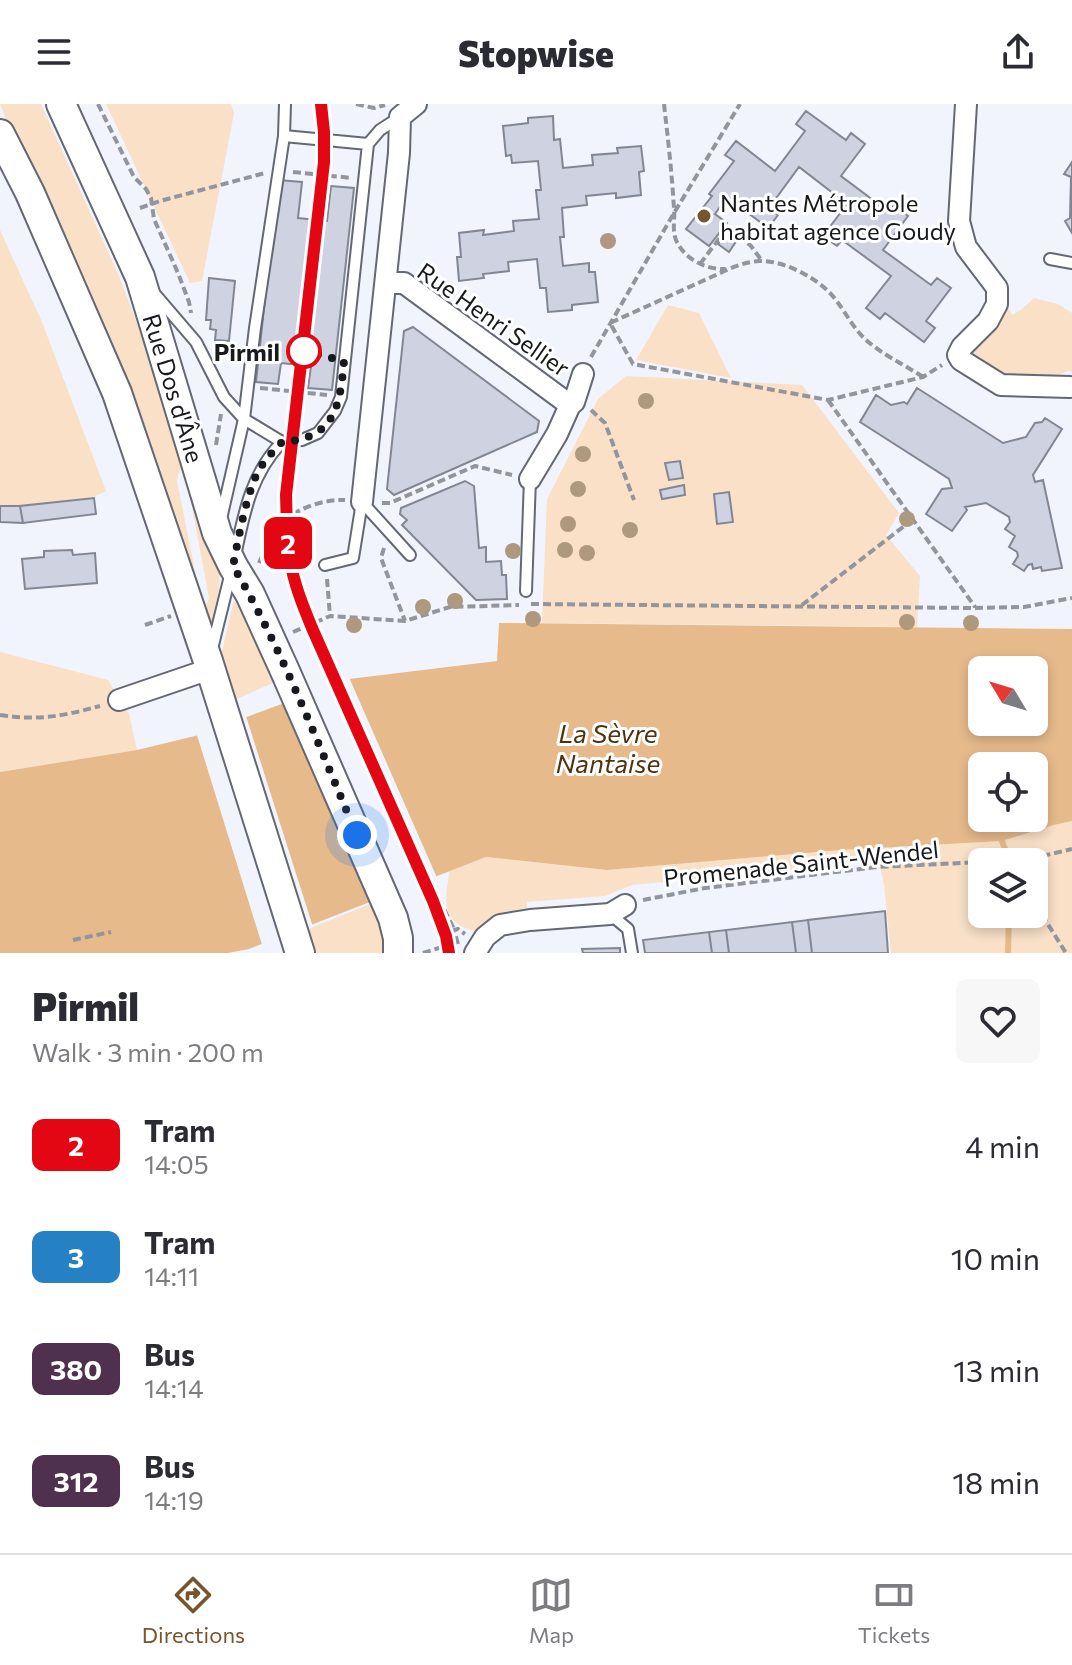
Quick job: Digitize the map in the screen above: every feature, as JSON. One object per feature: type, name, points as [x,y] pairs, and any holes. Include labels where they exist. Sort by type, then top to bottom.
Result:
[{"type":"main road","name":"Rue Dos d'Âne","points":[[61,104],[140,277],[217,533],[250,594],[285,671],[393,918],[398,938],[418,953]]},
{"type":"main road","points":[[0,134],[30,193],[117,393],[209,665],[299,950]]},
{"type":"street","points":[[966,104],[959,221],[966,247],[997,288],[997,304],[988,321],[958,355],[1001,385],[1070,387]]},
{"type":"street","points":[[362,502],[399,153],[401,108]]},
{"type":"street","name":"Rue Henri Sellier","points":[[386,283],[404,283],[572,404]]},
{"type":"street","name":"Rue Henri Sellier","points":[[530,479],[557,434],[583,374]]},
{"type":"street","points":[[119,700],[209,665]]},
{"type":"street","points":[[475,953],[485,937],[500,925],[618,910]]},
{"type":"lane","points":[[217,533],[244,419],[246,386],[284,136],[285,104]]},
{"type":"lane","points":[[140,277],[196,342],[224,397],[244,419],[282,442],[302,440],[318,433],[335,411],[341,397],[368,144],[401,108]]},
{"type":"lane","points":[[284,136],[368,144]]},
{"type":"lane","points":[[1050,259],[1072,263]]},
{"type":"lane","points":[[209,665],[256,476],[282,442]]},
{"type":"lane","points":[[526,591],[530,479]]},
{"type":"lane","points":[[362,502],[410,555]]},
{"type":"lane","points":[[325,565],[353,558],[362,502]]},
{"type":"lane","points":[[618,910],[628,929],[632,953]]},
{"type":"path","points":[[98,104],[134,177],[146,189],[152,203]]},
{"type":"path","points":[[356,104],[401,108]]},
{"type":"path","points":[[664,104],[676,240],[682,250],[700,264],[729,269]]},
{"type":"path","points":[[583,374],[740,104]]},
{"type":"path","points":[[700,264],[728,227],[751,246],[762,261]]},
{"type":"path","points":[[610,323],[741,264],[762,261],[783,265],[810,277],[828,291],[865,340],[923,377]]},
{"type":"path","points":[[610,323],[633,364],[828,400],[923,377],[958,355]]},
{"type":"path","points":[[246,386],[341,397]]},
{"type":"path","points":[[828,400],[975,608]]},
{"type":"path","points":[[572,404],[592,411],[605,423],[634,500]]},
{"type":"path","points":[[263,554],[287,519],[302,510],[334,500],[390,503],[475,466],[530,479]]},
{"type":"path","points":[[800,606],[912,520]]},
{"type":"path","points":[[387,529],[381,558],[405,621]]},
{"type":"path","points":[[325,565],[330,616]]},
{"type":"path","points":[[284,635],[330,616],[405,621],[450,607],[580,604],[975,608],[1024,607],[1072,598]]},
{"type":"path","points":[[0,715],[25,719],[62,716],[119,700]]},
{"type":"path","name":"Promenade Saint-Wendel","points":[[1048,855],[1072,849]]},
{"type":"path","name":"Promenade Saint-Wendel","points":[[618,910],[647,898],[705,888],[877,867],[968,863]]},
{"type":"path","points":[[418,953],[458,942],[456,930],[439,899]]},
{"type":"path","points":[[1048,924],[1066,953]]},
{"type":"path","points":[[73,940],[111,932]]},
{"type":"shaded area","points":[[0,104],[41,104],[119,276],[184,463],[177,481],[200,596]]},
{"type":"shaded area","points":[[106,104],[231,104],[234,113],[202,281],[190,283]]},
{"type":"shaded area","points":[[0,230],[42,322],[106,491],[94,497],[0,506]]},
{"type":"shaded area","points":[[1034,298],[1058,304],[1072,313],[1072,372],[1021,391],[965,356],[979,324],[1007,305],[1012,315]]},
{"type":"shaded area","points":[[668,305],[699,313],[731,378],[636,360]]},
{"type":"shaded area","points":[[626,376],[802,385],[899,513],[886,535],[920,576],[917,627],[542,623],[547,499],[598,399]]},
{"type":"shaded area","points":[[189,476],[220,573],[211,626],[205,608],[209,598],[187,480]]},
{"type":"shaded area","points":[[236,600],[275,682],[230,702],[220,660]]},
{"type":"shaded area","points":[[0,652],[108,680],[129,714],[137,750],[0,772]]},
{"type":"shaded area","points":[[1072,821],[1072,953],[891,953],[879,861],[632,885],[605,896],[527,902],[527,908],[499,914],[476,931],[456,923],[446,900],[450,871],[486,857],[607,870],[841,850],[1002,841],[1031,832],[1048,832],[1048,827]]},
{"type":"shaded area","points":[[370,904],[387,937],[387,953],[310,953],[301,932]]},
{"type":"water","name":"La Sèvre Nantaise","points":[[499,623],[1072,629],[1072,821],[1048,827],[1048,752],[968,752],[968,832],[1031,832],[1002,841],[841,850],[607,870],[486,857],[249,949],[228,953],[0,953],[0,772],[137,750],[195,736],[349,679],[497,661]]},
{"type":"pier","points":[[348,675],[438,880],[373,904],[284,699]]},
{"type":"pier","points":[[245,713],[313,927],[263,948],[196,732]]},
{"type":"building","points":[[806,111],[846,140],[851,133],[865,144],[841,176],[889,212],[894,205],[908,216],[883,250],[931,285],[937,278],[951,288],[926,321],[935,328],[924,342],[885,313],[880,319],[866,308],[891,276],[842,240],[837,246],[823,236],[847,204],[799,167],[769,208],[778,215],[768,228],[728,198],[715,214],[727,223],[709,246],[686,229],[734,161],[725,155],[736,141],[775,171],[805,131],[796,124]]},
{"type":"building","points":[[553,116],[554,140],[560,139],[563,168],[593,165],[592,155],[618,153],[617,148],[641,146],[644,171],[639,172],[641,195],[616,198],[616,193],[586,196],[587,205],[562,208],[564,237],[560,237],[563,266],[589,263],[589,272],[595,272],[598,302],[572,305],[572,310],[548,312],[546,288],[540,288],[537,259],[508,262],[509,271],[459,281],[457,257],[461,257],[459,233],[484,230],[483,235],[514,231],[513,221],[539,219],[536,190],[541,190],[538,161],[512,163],[511,155],[506,156],[503,126],[528,123],[528,118]]},
{"type":"building","points":[[1072,162],[1072,233],[1065,221],[1070,218],[1071,177],[1064,174]]},
{"type":"building","points":[[278,180],[302,182],[298,218],[327,221],[331,186],[354,188],[332,390],[308,388],[311,366],[281,363],[278,384],[256,382]]},
{"type":"building","points":[[726,233],[737,240],[729,252],[718,244]]},
{"type":"building","points":[[209,278],[235,281],[229,341],[215,340],[216,330],[210,329],[211,320],[206,320]]},
{"type":"building","points":[[413,327],[539,421],[537,432],[394,495],[387,489],[404,331]]},
{"type":"building","points":[[917,388],[1003,443],[1026,437],[1035,423],[1045,418],[1062,429],[1033,475],[1035,482],[1043,480],[1062,568],[1042,571],[1041,567],[1033,569],[1032,564],[1024,571],[1013,564],[1018,556],[1009,547],[1015,536],[1005,529],[1010,522],[1009,517],[986,503],[965,507],[967,510],[952,531],[926,514],[942,489],[952,488],[949,479],[860,422],[876,395],[891,405],[907,404]]},
{"type":"building","points":[[680,461],[683,478],[669,480],[665,463]]},
{"type":"building","points":[[465,481],[474,486],[479,548],[486,547],[486,562],[501,561],[502,575],[506,575],[507,599],[476,600],[402,525],[407,520],[400,514],[401,508]]},
{"type":"building","points":[[684,485],[685,495],[662,499],[660,490]]},
{"type":"building","points":[[729,492],[733,522],[717,524],[714,494]]},
{"type":"building","points":[[94,498],[96,514],[23,523],[20,506]]},
{"type":"building","points":[[0,506],[20,506],[23,523],[0,522]]},
{"type":"building","points":[[72,550],[73,555],[95,553],[97,583],[25,589],[22,559],[44,557],[44,551]]},
{"type":"building","points":[[885,911],[888,953],[812,953],[808,920]]},
{"type":"building","points":[[808,920],[812,953],[796,953],[792,922]]},
{"type":"building","points":[[792,922],[796,953],[729,953],[726,930]]},
{"type":"building","points":[[726,930],[729,953],[712,953],[709,932]]},
{"type":"building","points":[[709,932],[712,953],[645,953],[643,940]]},
{"type":"building","points":[[620,948],[620,953],[583,953],[582,949]]},
{"type":"waterway","points":[[1002,832],[1005,848]]},
{"type":"waterway","points":[[1008,953],[1009,928]]},
{"type":"tram line","points":[[321,104],[324,162],[286,495],[289,548],[295,578],[312,628],[433,901],[450,953]]},
{"type":"tram line","name":"2","points":[[321,104],[324,162],[286,495],[290,559],[299,596],[433,901],[449,953]]},
{"type":"place","name":"Nantes Métropole habitat agence Goudy","points":[[704,216]]},
{"type":"place","name":"Pirmil","points":[[304,351]]},
{"type":"route","points":[[304,351],[344,361],[341,397],[335,411],[318,433],[302,440],[282,442],[265,461],[256,476],[233,566],[250,594],[357,835]]}]
